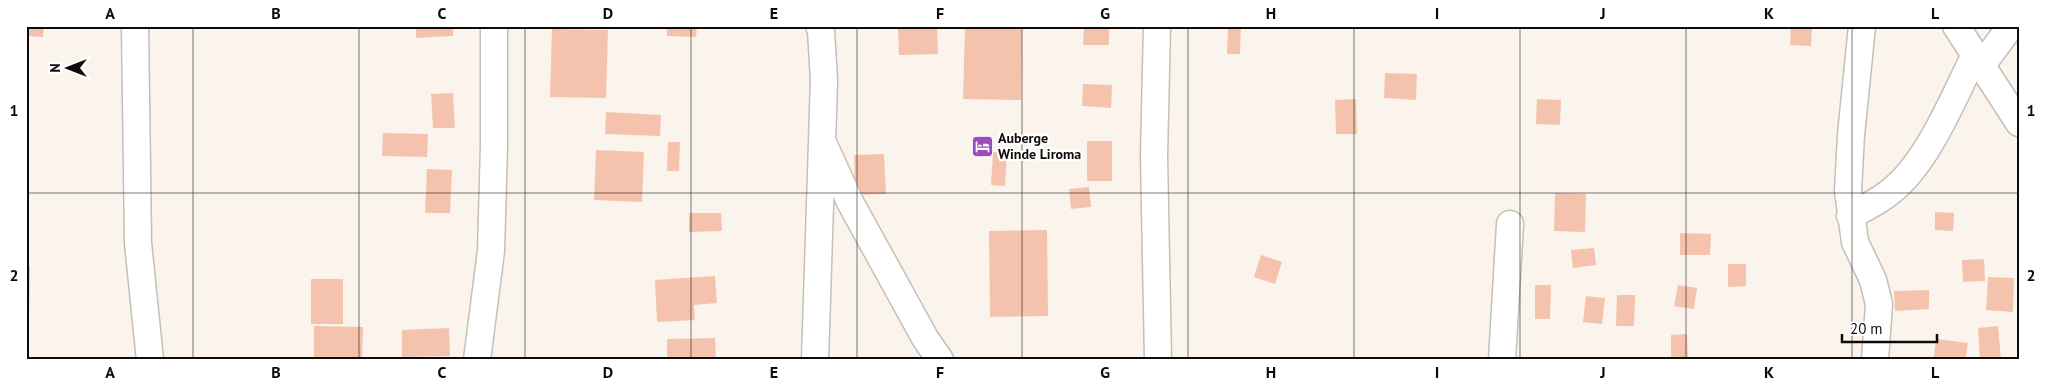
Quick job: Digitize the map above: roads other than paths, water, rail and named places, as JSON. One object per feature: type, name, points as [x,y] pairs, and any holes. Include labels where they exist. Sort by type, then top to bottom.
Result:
[{"type":"street","points":[[136,26],[138,244],[150,360]]},
{"type":"street","points":[[477,360],[491,251],[494,145],[494,26]]},
{"type":"street","points":[[1157,26],[1154,156],[1158,360]]},
{"type":"street","points":[[1862,26],[1851,135],[1848,192],[1855,242],[1873,280],[1879,304],[1875,360]]},
{"type":"street","points":[[1956,26],[2019,123]]},
{"type":"street","points":[[1850,216],[1890,192],[1913,169],[1925,154],[1979,60],[2010,26]]},
{"type":"street","points":[[815,360],[824,80],[820,28]]},
{"type":"street","points":[[822,139],[850,202],[925,338],[940,360]]},
{"type":"street","points":[[1502,360],[1510,224]]},
{"type":"place","name":"Auberge Winde Liroma","points":[[982,146]]}]
